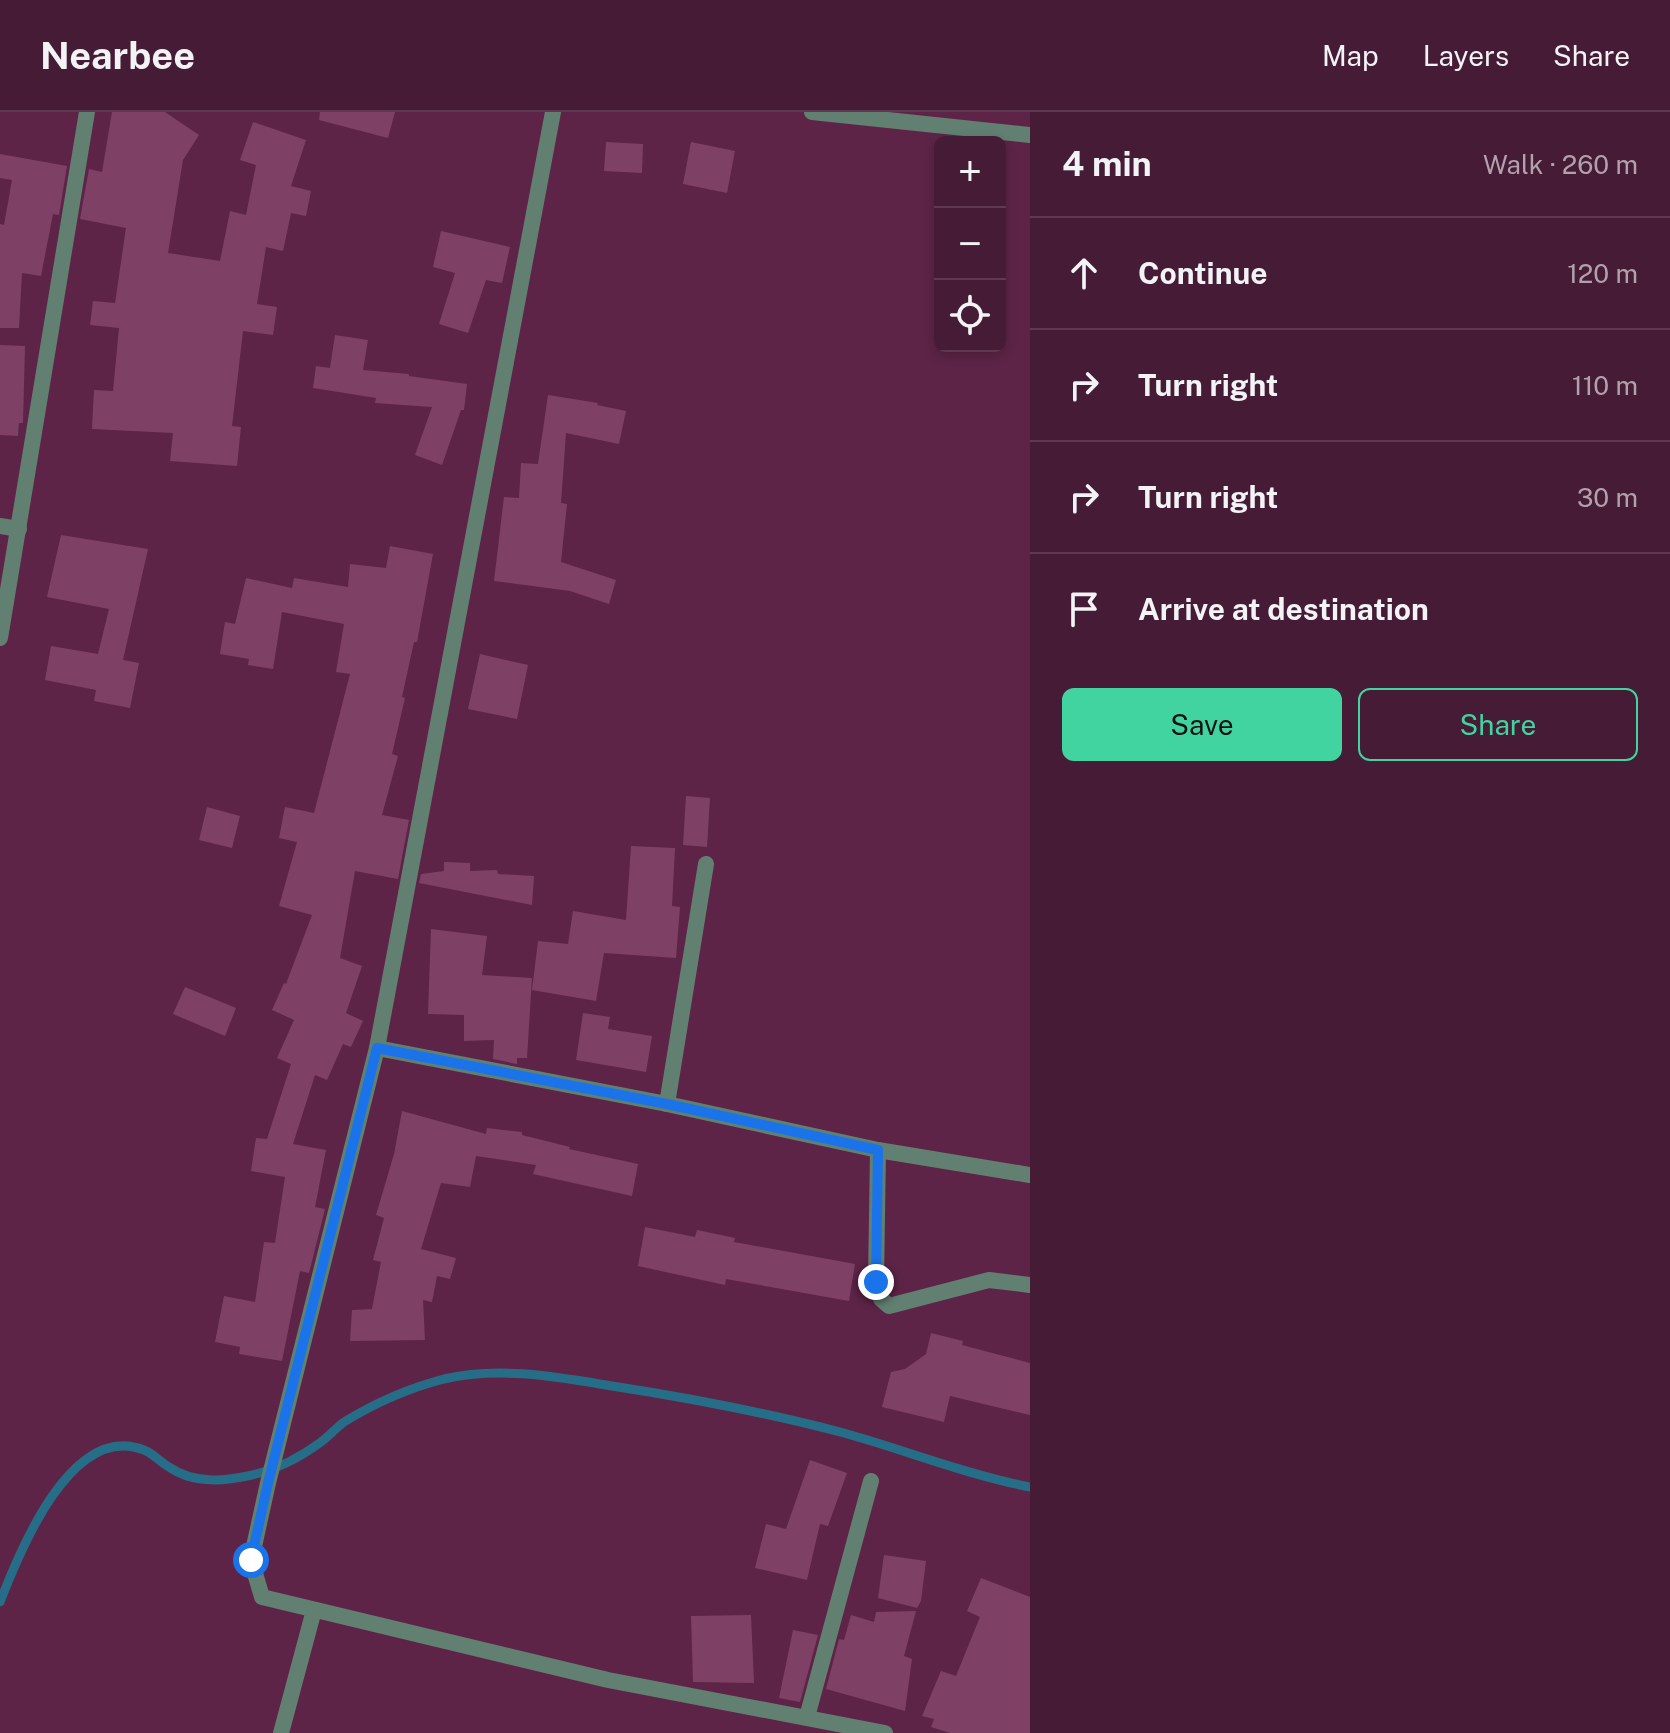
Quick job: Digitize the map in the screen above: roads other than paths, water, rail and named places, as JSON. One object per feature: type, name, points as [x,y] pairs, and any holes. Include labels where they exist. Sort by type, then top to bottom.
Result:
[{"type":"street","points":[[0,638],[87,112]]},
{"type":"street","points":[[553,112],[377,1048],[251,1560],[262,1597],[608,1680],[885,1733]]},
{"type":"street","points":[[812,112],[1030,135]]},
{"type":"street","points":[[0,526],[19,529]]},
{"type":"street","points":[[667,1104],[706,864]]},
{"type":"street","points":[[377,1048],[667,1104],[878,1150],[1030,1175]]},
{"type":"street","points":[[878,1150],[876,1282],[881,1299],[889,1306],[989,1280],[1030,1285]]},
{"type":"street","points":[[807,1717],[871,1481]]},
{"type":"street","points":[[281,1733],[314,1610]]},
{"type":"waterway","points":[[0,1602],[20,1554],[52,1497],[71,1472],[93,1455],[118,1446],[144,1450],[189,1477],[223,1480],[256,1474],[298,1457],[344,1422],[380,1402],[431,1383],[465,1375],[507,1373],[549,1376],[729,1406],[844,1433],[1030,1487]]}]
